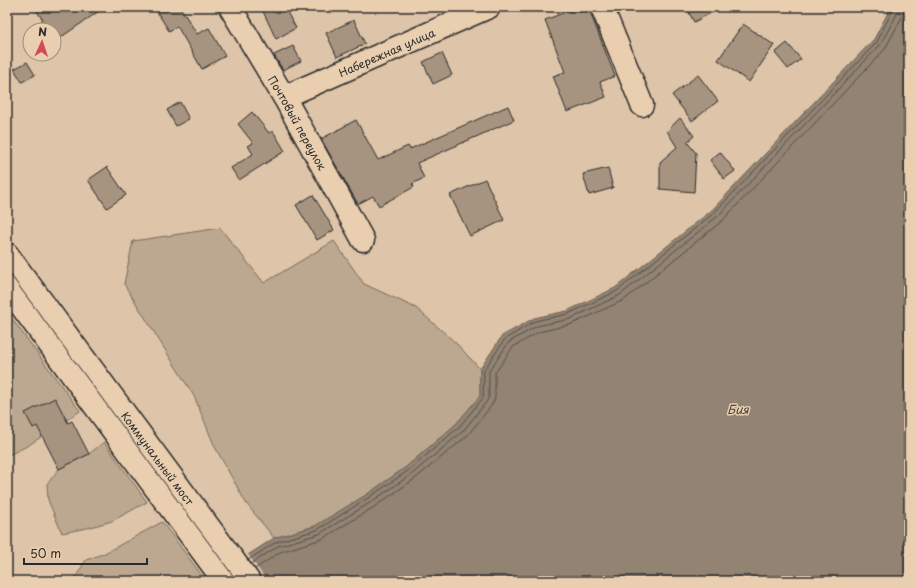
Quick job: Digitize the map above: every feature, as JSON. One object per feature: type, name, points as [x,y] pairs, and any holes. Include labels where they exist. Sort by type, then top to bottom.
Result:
[{"type":"main road","name":"Почтовый переулок","points":[[230,7],[284,97],[363,240]]},
{"type":"main road","name":"Набережная улица","points":[[284,97],[489,7]]},
{"type":"main road","points":[[602,7],[642,105]]},
{"type":"main road","points":[[7,254],[60,342]]},
{"type":"main road","points":[[7,287],[60,342]]},
{"type":"main road","name":"Коммунальный мост","points":[[60,342],[224,581]]},
{"type":"main road","name":"Коммунальный мост","points":[[60,342],[249,581]]},
{"type":"shaded area","points":[[220,228],[264,283],[334,241],[364,284],[416,308],[457,344],[480,369],[480,396],[456,424],[406,467],[366,495],[315,526],[274,538],[246,503],[215,447],[194,396],[124,284],[133,241]]},
{"type":"shaded area","points":[[7,312],[80,411],[29,445],[7,456]]},
{"type":"shaded area","points":[[104,442],[147,502],[112,521],[62,533],[48,500],[47,484],[59,469],[89,454]]},
{"type":"shaded area","points":[[162,522],[206,581],[73,581],[86,560],[105,553]]},
{"type":"water","name":"Бия","points":[[891,7],[909,7],[909,581],[215,581],[248,555],[274,538],[315,526],[366,495],[406,467],[456,424],[480,396],[480,369],[502,336],[534,318],[567,311],[615,288],[712,210],[874,39]]},
{"type":"pier","points":[[247,553],[267,581],[213,581],[214,579]]},
{"type":"building","points":[[34,7],[105,7],[62,37],[62,22],[40,22],[43,20]]},
{"type":"building","points":[[154,7],[180,7],[197,34],[209,28],[225,56],[202,69],[177,26],[169,31]]},
{"type":"building","points":[[261,7],[284,7],[296,28],[276,39]]},
{"type":"building","points":[[579,7],[588,7],[615,76],[600,82],[606,97],[567,112],[553,76],[565,72],[545,20]]},
{"type":"building","points":[[686,7],[722,7],[694,22]]},
{"type":"building","points":[[354,20],[365,44],[337,57],[326,33]]},
{"type":"building","points":[[743,24],[774,45],[749,82],[718,60]]},
{"type":"building","points":[[787,43],[801,59],[788,69],[775,53]]},
{"type":"building","points":[[293,46],[301,61],[283,70],[274,55]]},
{"type":"building","points":[[442,53],[452,75],[433,84],[423,62]]},
{"type":"building","points":[[27,62],[35,75],[22,82],[14,69]]},
{"type":"building","points":[[698,75],[718,101],[692,121],[672,95]]},
{"type":"building","points":[[180,102],[189,119],[176,126],[167,110]]},
{"type":"building","points":[[508,106],[514,120],[417,163],[424,178],[412,184],[414,187],[379,206],[373,196],[358,204],[321,139],[356,120],[378,160],[408,146],[410,149]]},
{"type":"building","points":[[252,112],[269,133],[273,131],[285,151],[239,180],[231,168],[253,154],[248,146],[253,143],[238,124]]},
{"type":"building","points":[[680,118],[694,136],[687,142],[696,153],[694,192],[660,189],[660,162],[677,147],[667,131]]},
{"type":"building","points":[[720,152],[735,171],[724,179],[710,160]]},
{"type":"building","points":[[107,167],[126,195],[107,208],[88,180]]},
{"type":"building","points":[[608,168],[613,188],[589,195],[583,174]]},
{"type":"building","points":[[485,179],[504,220],[470,236],[450,195]]},
{"type":"building","points":[[313,195],[334,230],[317,240],[296,205]]},
{"type":"building","points":[[55,398],[68,423],[72,421],[89,454],[59,469],[37,426],[33,428],[25,413]]},
{"type":"tram line","points":[[7,270],[237,581]]}]
